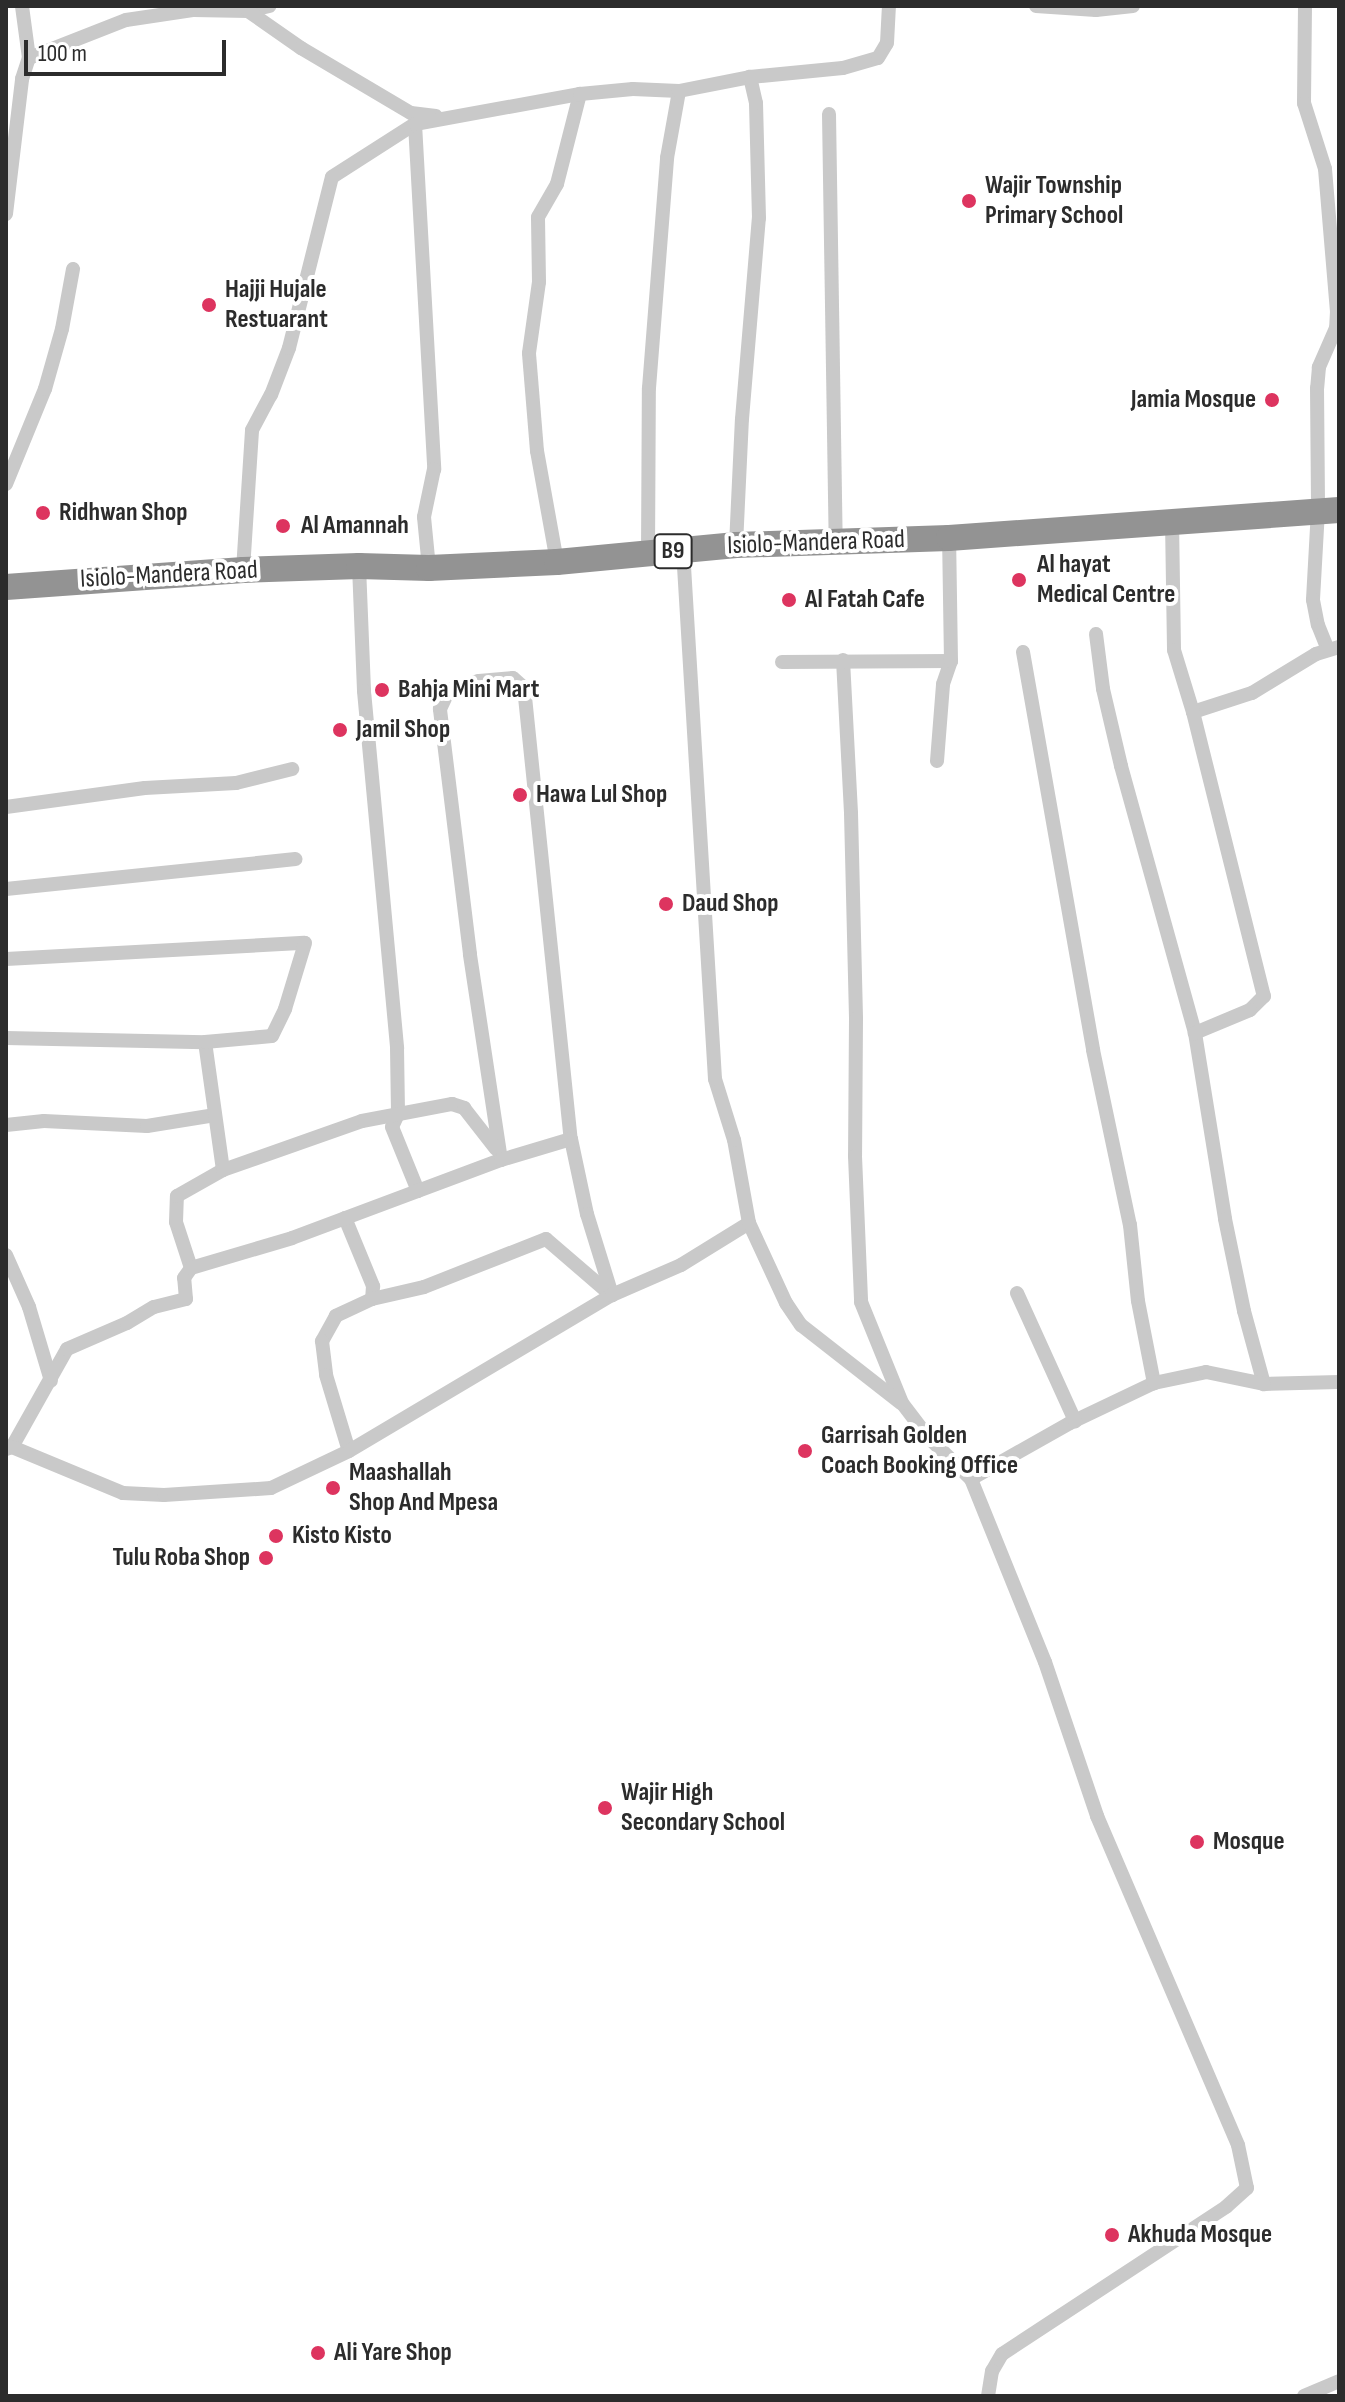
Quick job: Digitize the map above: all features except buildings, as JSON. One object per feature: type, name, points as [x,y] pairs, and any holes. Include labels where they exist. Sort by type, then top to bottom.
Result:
[{"type":"highway","name":"Isiolo-Mandera Road","points":[[6,587],[243,570],[359,566],[429,568],[557,562],[736,545],[949,538],[1329,510]]},
{"type":"street","points":[[6,214],[22,79],[29,58],[22,6]]},
{"type":"street","points":[[29,58],[126,20],[194,10],[248,11],[269,6]]},
{"type":"street","points":[[243,570],[252,430],[271,395],[289,348],[332,177],[415,124],[580,94],[633,89],[679,91],[750,77],[843,68],[878,58],[887,43],[889,6]]},
{"type":"street","points":[[1036,6],[1096,10],[1133,6]]},
{"type":"street","points":[[1193,712],[1252,693],[1334,649],[1318,625],[1313,600],[1329,510],[1317,380],[1322,358],[1336,328],[1337,311],[1325,169],[1304,103],[1305,6]]},
{"type":"street","points":[[248,11],[301,48],[411,113],[453,118]]},
{"type":"street","points":[[736,545],[743,404],[759,218],[756,103],[750,77]]},
{"type":"street","points":[[6,79],[22,79]]},
{"type":"street","points":[[648,554],[649,388],[667,158],[679,91]]},
{"type":"street","points":[[557,562],[537,451],[529,353],[539,282],[538,217],[557,184],[580,94]]},
{"type":"street","points":[[829,114],[836,541]]},
{"type":"street","points":[[415,124],[434,469],[424,517],[429,568]]},
{"type":"street","points":[[6,484],[45,389],[62,329],[73,269]]},
{"type":"street","points":[[1172,521],[1174,650],[1193,712],[1264,996],[1250,1010],[1195,1033]]},
{"type":"street","points":[[937,761],[943,684],[951,661],[949,538]]},
{"type":"street","points":[[683,550],[715,1079],[734,1140],[749,1223],[786,1303],[801,1325],[902,1403],[928,1437],[971,1479],[1045,1662],[1097,1816],[1238,2145],[1247,2188],[1226,2207],[1002,2354],[992,2371],[988,2396]]},
{"type":"street","points":[[359,566],[364,691],[397,1048],[398,1114],[392,1127],[418,1191]]},
{"type":"street","points":[[1096,634],[1103,689],[1121,766],[1195,1033],[1225,1219],[1244,1311],[1264,1384]]},
{"type":"street","points":[[1023,652],[1093,1050],[1130,1225],[1138,1301],[1154,1383]]},
{"type":"street","points":[[843,660],[851,813],[856,1019],[855,1156],[861,1302],[902,1403]]},
{"type":"street","points":[[782,662],[951,661]]},
{"type":"street","points":[[501,1160],[470,954],[440,709],[449,690],[479,681],[513,678],[523,689],[571,1139],[587,1214],[612,1295]]},
{"type":"street","points":[[6,807],[145,788],[236,783],[292,769]]},
{"type":"street","points":[[6,889],[295,859]]},
{"type":"street","points":[[6,959],[305,943],[285,1009],[272,1036],[205,1042],[6,1038]]},
{"type":"street","points":[[205,1042],[223,1170]]},
{"type":"street","points":[[191,1268],[176,1222],[177,1196],[223,1170],[362,1121],[452,1104],[464,1108],[493,1142],[501,1160]]},
{"type":"street","points":[[6,1125],[44,1121],[137,1126],[215,1115]]},
{"type":"street","points":[[571,1139],[501,1160],[345,1218],[191,1268],[184,1278],[186,1299],[154,1307],[127,1323],[67,1349],[9,1448],[105,1489],[164,1495],[271,1488],[349,1451],[612,1295],[681,1265],[749,1223]]},
{"type":"street","points":[[345,1218],[373,1286],[372,1299]]},
{"type":"street","points":[[349,1451],[326,1375],[322,1341],[336,1316],[372,1299],[424,1287],[546,1239],[612,1295]]},
{"type":"street","points":[[6,1255],[29,1307],[51,1381]]},
{"type":"street","points":[[1017,1293],[1075,1421]]},
{"type":"street","points":[[971,1479],[1075,1421],[1154,1383],[1206,1372],[1264,1384],[1339,1382]]},
{"type":"street","points":[[1304,2396],[1339,2381]]},
{"type":"place","name":"Wajir Township Primary School","points":[[969,201]]},
{"type":"place","name":"Hajji Hujale Restuarant","points":[[209,305]]},
{"type":"place","name":"Jamia Mosque","points":[[1272,400]]},
{"type":"place","name":"Ridhwan Shop","points":[[43,513]]},
{"type":"place","name":"Al Amannah","points":[[283,526]]},
{"type":"place","name":"Al hayat Medical Centre","points":[[1019,580]]},
{"type":"place","name":"Al Fatah Cafe","points":[[789,600]]},
{"type":"place","name":"Bahja Mini Mart","points":[[382,690]]},
{"type":"place","name":"Jamil Shop","points":[[340,730]]},
{"type":"place","name":"Hawa Lul Shop","points":[[520,795]]},
{"type":"place","name":"Daud Shop","points":[[666,904]]},
{"type":"place","name":"Garrisah Golden Coach Booking Office","points":[[805,1451]]},
{"type":"place","name":"Maashallah Shop And Mpesa","points":[[333,1488]]},
{"type":"place","name":"Kisto Kisto","points":[[276,1536]]},
{"type":"place","name":"Tulu Roba Shop","points":[[266,1558]]},
{"type":"place","name":"Wajir High Secondary School","points":[[605,1808]]},
{"type":"place","name":"Mosque","points":[[1197,1842]]},
{"type":"place","name":"Akhuda Mosque","points":[[1112,2235]]},
{"type":"place","name":"Ali Yare Shop","points":[[318,2353]]}]
